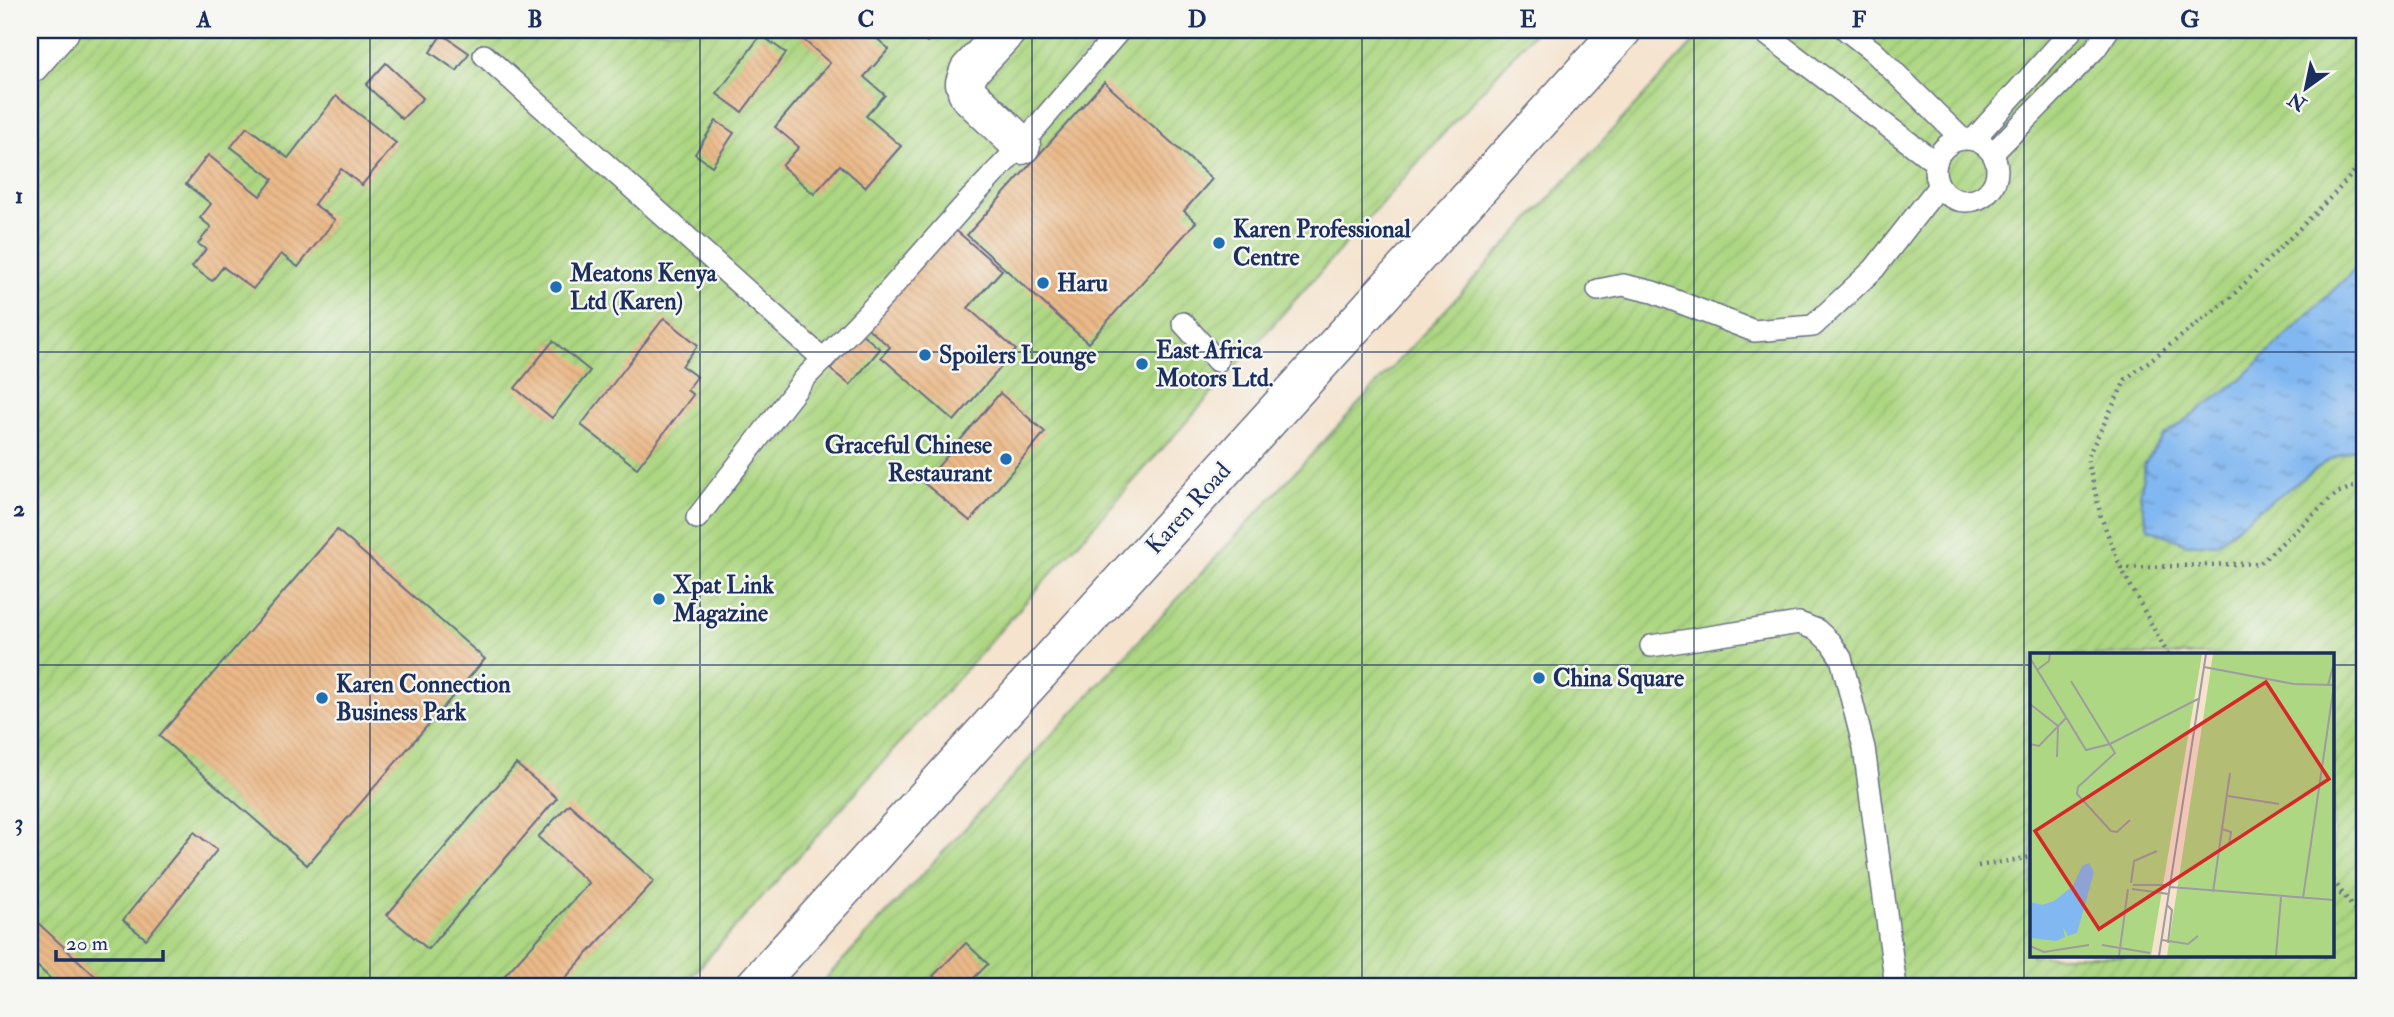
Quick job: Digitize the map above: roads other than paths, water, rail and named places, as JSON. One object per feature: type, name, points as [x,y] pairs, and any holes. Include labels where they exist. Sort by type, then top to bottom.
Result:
[{"type":"street","points":[[30,64],[60,30]]},
{"type":"street","points":[[1007,30],[969,71],[965,83],[968,94],[1021,145]]},
{"type":"street","name":"Karen Road","points":[[754,987],[1622,30]]},
{"type":"lane","points":[[697,518],[805,378],[885,295],[1021,145],[1120,30]]},
{"type":"lane","points":[[1761,30],[1936,163]]},
{"type":"lane","points":[[1846,30],[1968,138],[1985,144],[1993,153],[1998,165],[1997,177],[1992,188],[1983,197],[1972,201],[1959,201],[1939,186],[1935,175],[1940,151],[1950,142],[1968,138],[2072,30]]},
{"type":"lane","points":[[1993,153],[2095,49],[2108,30]]},
{"type":"lane","points":[[484,55],[824,359]]},
{"type":"lane","points":[[1598,290],[1623,285],[1653,292],[1754,331],[1813,326],[1874,269],[1939,186]]},
{"type":"lane","points":[[1183,323],[1217,361]]},
{"type":"lane","points":[[1651,646],[1799,623],[1817,630],[1831,643],[1841,658],[1864,748],[1896,987]]},
{"type":"water","points":[[2364,257],[2364,445],[2329,460],[2216,544],[2186,544],[2148,528],[2140,496],[2145,463],[2163,437],[2240,380],[2348,276]]},
{"type":"place","name":"Karen Professional Centre","points":[[1219,243]]},
{"type":"place","name":"Haru","points":[[1043,283]]},
{"type":"place","name":"Meatons Kenya Ltd (Karen)","points":[[556,287]]},
{"type":"place","name":"Spoilers Lounge","points":[[925,355]]},
{"type":"place","name":"East Africa Motors Ltd.","points":[[1142,364]]},
{"type":"place","name":"Graceful Chinese Restaurant","points":[[1006,459]]},
{"type":"place","name":"Xpat Link Magazine","points":[[659,599]]},
{"type":"place","name":"China Square","points":[[1539,678]]},
{"type":"place","name":"Karen Connection Business Park","points":[[322,698]]}]
